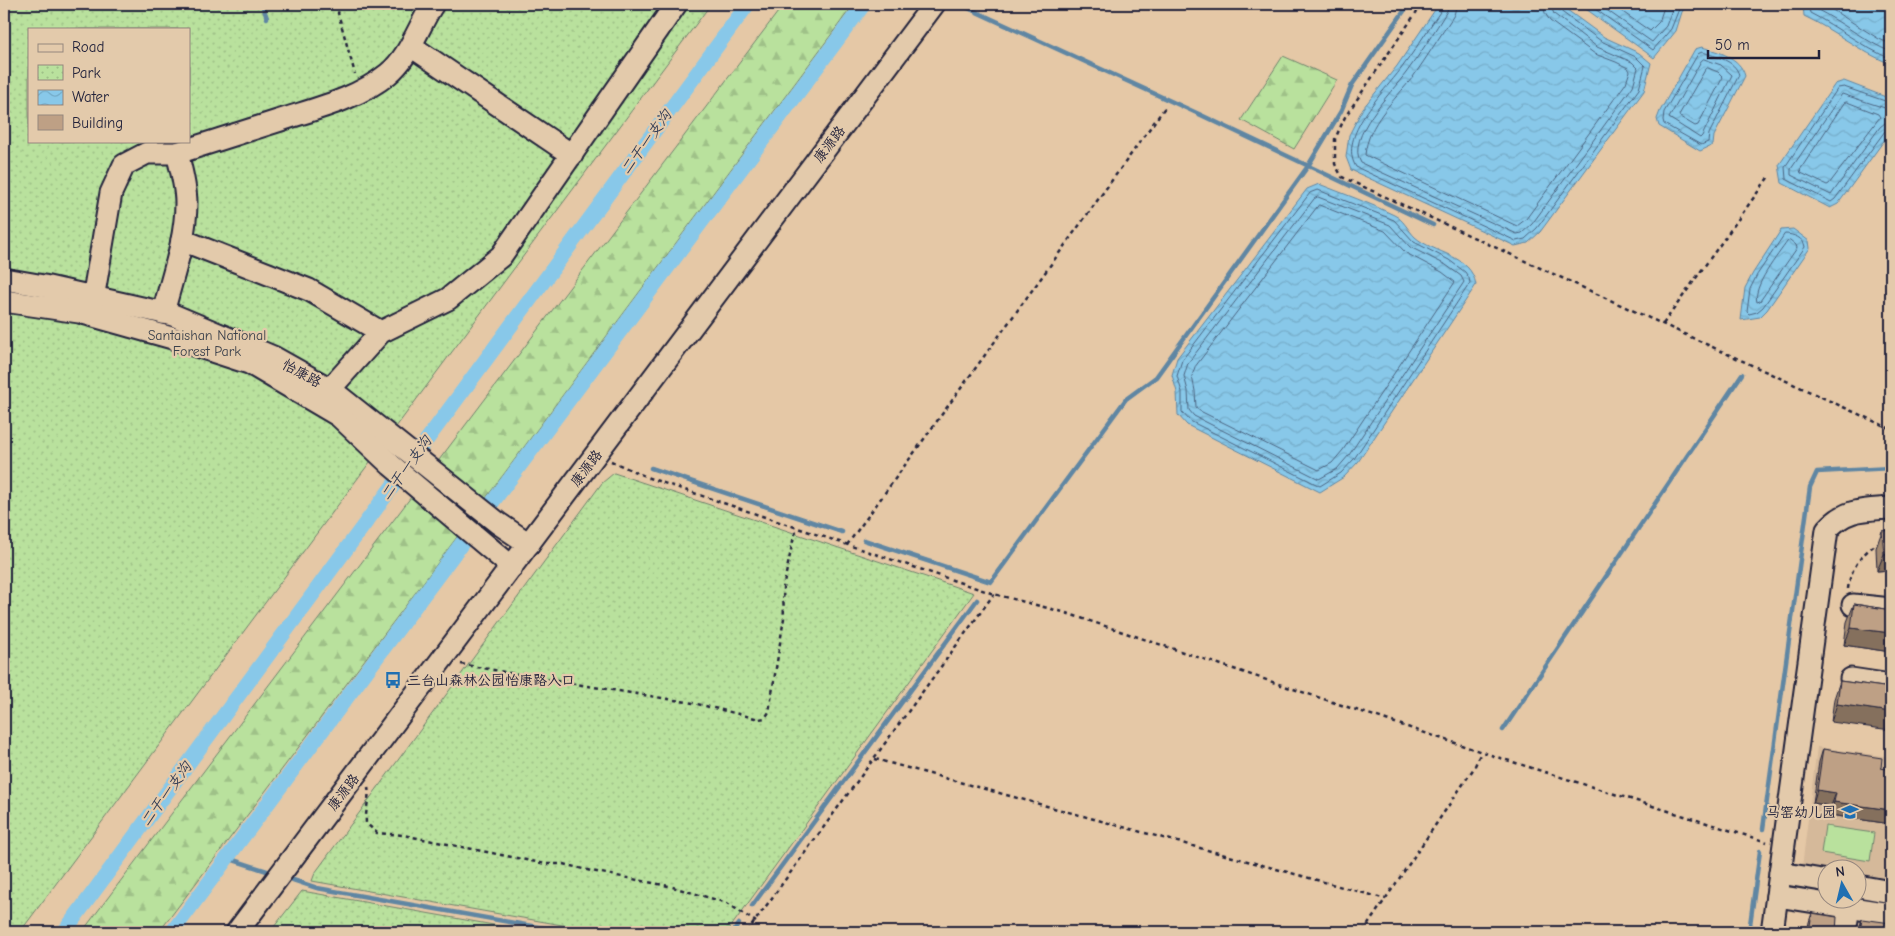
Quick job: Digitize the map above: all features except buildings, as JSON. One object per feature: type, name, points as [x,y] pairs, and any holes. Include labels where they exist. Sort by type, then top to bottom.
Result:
[{"type":"street","points":[[92,306],[111,193],[124,165],[146,153],[177,153],[353,97],[388,74],[411,46],[433,4]]},
{"type":"street","points":[[330,389],[381,332],[448,299],[501,256],[676,4]]},
{"type":"street","name":"康源路","points":[[238,932],[934,4]]},
{"type":"street","points":[[411,46],[572,155]]},
{"type":"street","points":[[163,313],[182,240],[186,203],[183,176],[177,153]]},
{"type":"street","points":[[182,240],[309,290],[381,332]]},
{"type":"street","name":"怡康路","points":[[4,279],[44,286],[172,338],[273,357],[330,389],[498,523],[529,544]]},
{"type":"street","name":"怡康路","points":[[4,301],[79,312],[92,306],[174,315],[235,350],[249,363],[339,416],[391,465],[512,566]]},
{"type":"street","points":[[1772,932],[1827,530],[1834,521],[1848,513],[1889,502]]},
{"type":"street","points":[[1853,604],[1891,609]]},
{"type":"street","points":[[1851,679],[1891,685]]},
{"type":"street","points":[[1780,873],[1818,879]]},
{"type":"street","points":[[1868,888],[1891,892]]},
{"type":"street","points":[[1777,896],[1818,902]]},
{"type":"street","points":[[1845,932],[1849,908]]},
{"type":"street","points":[[1855,908],[1891,914]]},
{"type":"path","points":[[342,4],[338,13],[360,92]]},
{"type":"path","points":[[1422,4],[1345,118],[1334,139],[1334,164],[1342,177],[1891,429]]},
{"type":"path","points":[[847,545],[1166,106]]},
{"type":"path","points":[[1663,324],[1770,175]]},
{"type":"path","points":[[596,454],[649,478],[994,594],[1063,612],[1481,752],[1784,847]]},
{"type":"path","points":[[442,660],[693,704],[759,719],[765,718],[769,712],[784,618],[783,588],[794,536],[798,528]]},
{"type":"path","points":[[1853,568],[1869,550],[1882,541]]},
{"type":"path","points":[[747,932],[994,594]]},
{"type":"path","points":[[1363,932],[1474,768],[1481,752]]},
{"type":"path","points":[[874,759],[1386,899]]},
{"type":"path","points":[[360,769],[368,785],[369,797],[365,810],[366,823],[376,833],[403,835],[546,864],[563,864],[669,886],[727,903],[756,922]]},
{"type":"shaded area","name":"马窑幼儿园","points":[[1817,747],[1891,757],[1891,879],[1868,876],[1868,858],[1818,858],[1818,870],[1802,867]]},
{"type":"green space","name":"Santaishan National Forest Park","points":[[4,4],[711,4],[20,932],[4,932]]},
{"type":"green space","points":[[784,4],[854,4],[422,584],[159,932],[82,932]]},
{"type":"green space","points":[[1283,56],[1337,80],[1294,149],[1241,120]]},
{"type":"green space","points":[[614,473],[974,593],[727,932],[602,932],[312,881],[315,873],[602,483]]},
{"type":"green space","points":[[1825,826],[1874,833],[1870,861],[1868,858],[1852,858],[1821,853]]},
{"type":"green space","points":[[302,891],[533,932],[270,932]]},
{"type":"water","points":[[1439,4],[1559,4],[1604,37],[1639,53],[1651,63],[1644,91],[1540,232],[1528,243],[1515,246],[1351,170],[1346,157],[1349,135],[1363,108],[1397,66]]},
{"type":"water","points":[[1579,4],[1687,4],[1682,12],[1676,31],[1654,58]]},
{"type":"water","points":[[1803,4],[1891,4],[1891,64],[1804,16]]},
{"type":"water","points":[[1702,47],[1722,53],[1734,60],[1739,64],[1745,76],[1714,136],[1713,145],[1700,151],[1659,126],[1657,119],[1695,49]]},
{"type":"water","points":[[1844,81],[1891,99],[1891,131],[1838,204],[1830,208],[1782,183],[1779,165],[1835,84]]},
{"type":"water","points":[[1319,184],[1397,217],[1423,243],[1451,256],[1467,267],[1473,275],[1476,285],[1358,462],[1344,477],[1320,492],[1187,425],[1178,415],[1177,392],[1172,375],[1177,358],[1307,189]]},
{"type":"water","points":[[1793,229],[1809,241],[1810,248],[1767,310],[1760,317],[1741,320],[1745,288],[1753,273],[1781,230]]},
{"type":"waterway","points":[[262,4],[267,18]]},
{"type":"waterway","name":"二干一支沟","points":[[64,932],[748,4]]},
{"type":"waterway","points":[[172,932],[864,4]]},
{"type":"waterway","points":[[864,540],[991,582],[1126,399],[1156,377],[1308,166],[1341,111],[1352,85],[1409,4]]},
{"type":"waterway","points":[[968,8],[1201,115],[1433,225]]},
{"type":"waterway","points":[[1503,730],[1742,374]]},
{"type":"waterway","points":[[651,468],[842,532]]},
{"type":"waterway","points":[[1763,829],[1810,487],[1817,472],[1891,468]]},
{"type":"waterway","points":[[752,906],[977,600]]},
{"type":"waterway","points":[[1749,932],[1760,851]]},
{"type":"waterway","points":[[227,858],[267,871]]},
{"type":"waterway","points":[[293,880],[317,888],[566,932]]},
{"type":"waterway","points":[[733,932],[739,924]]},
{"type":"place","name":"三台山森林公园怡康路入口","points":[[393,680]]},
{"type":"place","name":"马窑幼儿园","points":[[1850,812]]}]
